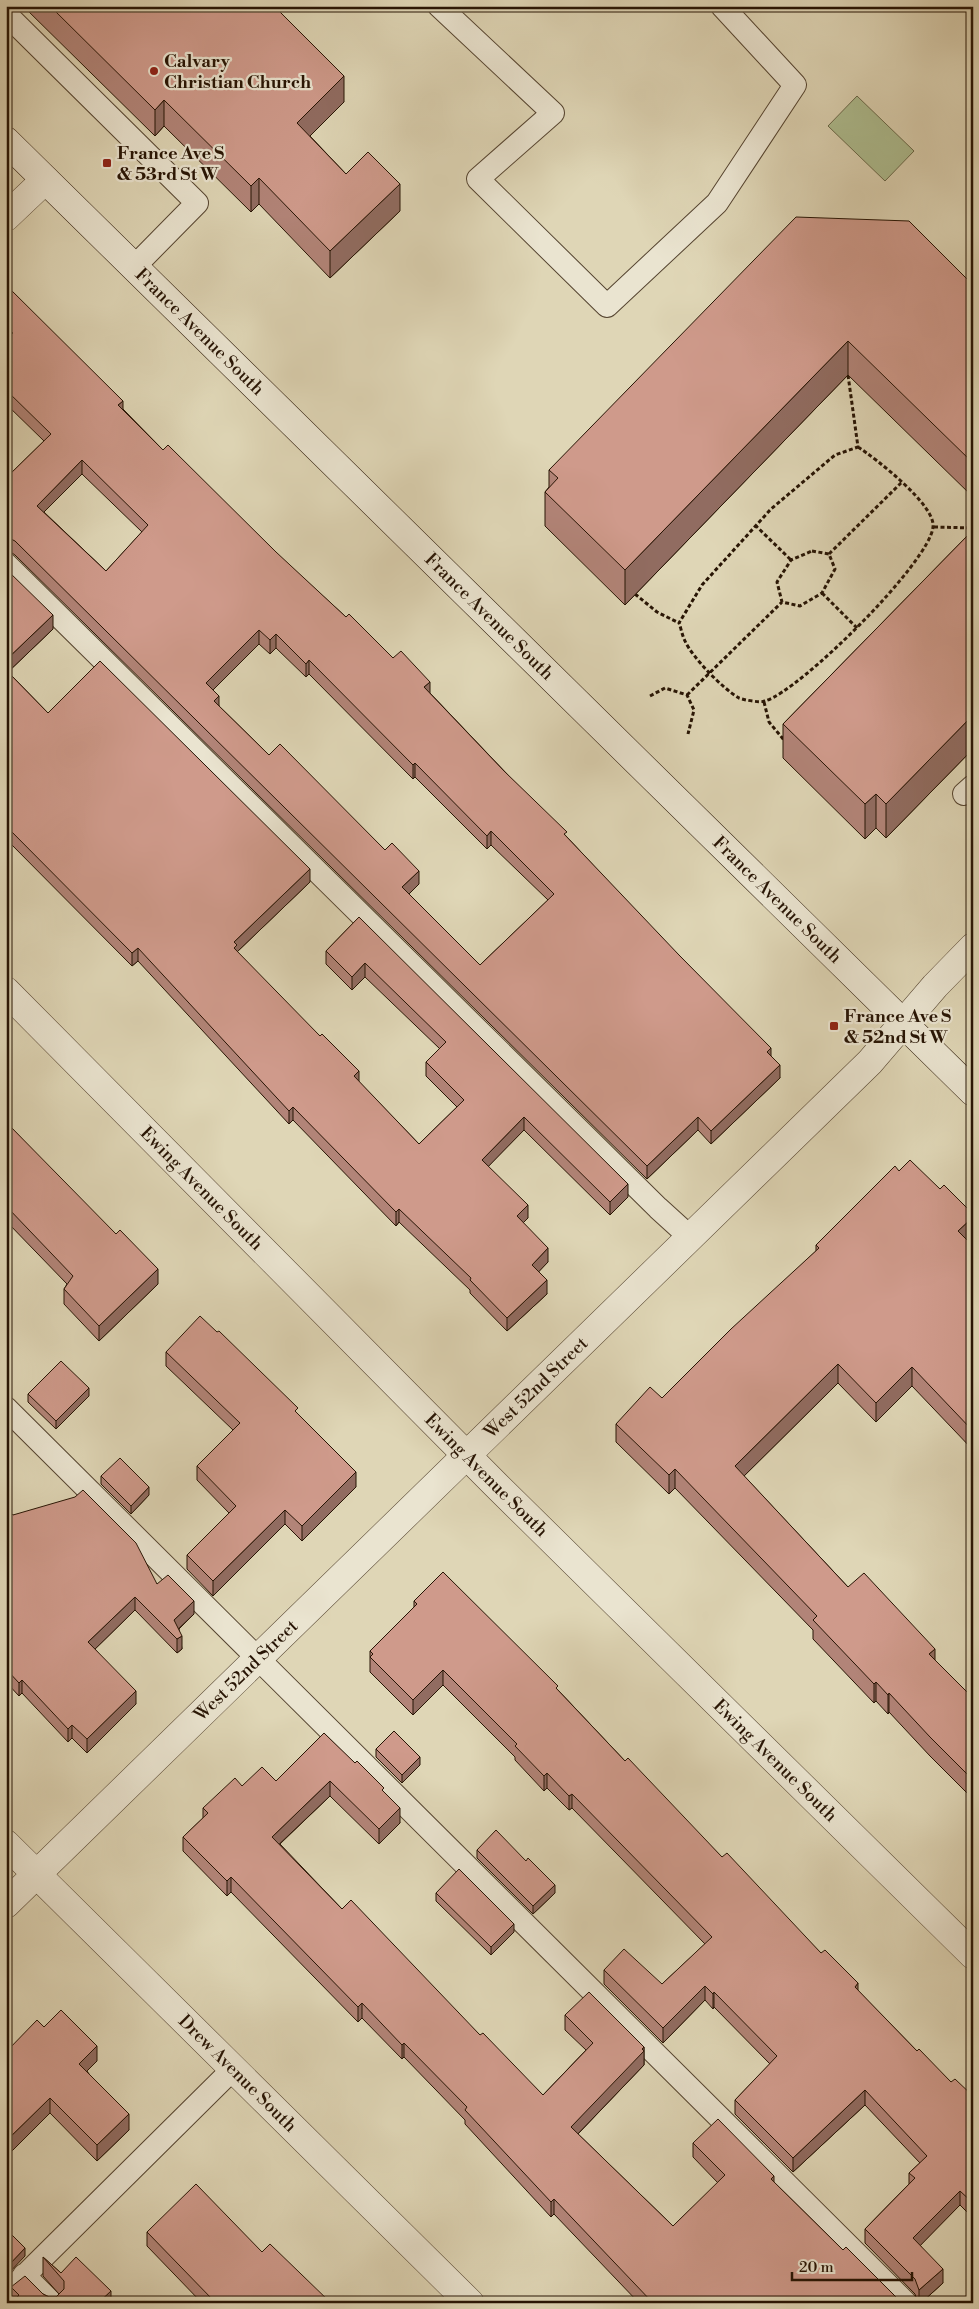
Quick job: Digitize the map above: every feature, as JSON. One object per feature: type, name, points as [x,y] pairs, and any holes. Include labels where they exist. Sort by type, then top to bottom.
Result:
[{"type":"street","name":"France Avenue South","points":[[6,141],[973,1092]]},
{"type":"street","points":[[6,218],[45,180]]},
{"type":"street","name":"West 52nd Street","points":[[6,1904],[468,1456],[870,1062],[973,947]]},
{"type":"street","name":"Ewing Avenue South","points":[[6,991],[468,1456],[973,1955]]},
{"type":"street","name":"Drew Avenue South","points":[[6,1844],[470,2303]]},
{"type":"lane","points":[[440,6],[553,113],[478,179],[607,306],[717,203],[796,85],[722,6]]},
{"type":"lane","points":[[6,14],[197,203],[134,267]]},
{"type":"lane","points":[[6,564],[650,1201],[691,1238]]},
{"type":"lane","points":[[6,1408],[906,2303]]},
{"type":"lane","points":[[6,2294],[233,2069]]},
{"type":"lane","points":[[24,2276],[52,2303]]},
{"type":"path","points":[[635,594],[657,612],[679,623],[685,642],[710,673],[740,698],[764,702],[798,683],[857,628],[927,547],[934,527],[929,511],[878,460],[858,447],[848,375]]},
{"type":"path","points":[[679,623],[702,585],[755,525],[835,455],[858,447]]},
{"type":"path","points":[[829,554],[901,483]]},
{"type":"path","points":[[755,525],[791,560]]},
{"type":"path","points":[[934,527],[973,528]]},
{"type":"path","points":[[782,602],[777,582],[791,560],[812,551],[829,554]]},
{"type":"path","points":[[782,602],[800,606],[822,593],[835,569],[829,554]]},
{"type":"path","points":[[822,593],[857,628]]},
{"type":"path","points":[[688,694],[782,602]]},
{"type":"path","points":[[650,696],[665,688],[688,694]]},
{"type":"path","points":[[688,694],[694,710],[688,734]]},
{"type":"path","points":[[764,702],[769,722],[786,742]]},
{"type":"green space","points":[[857,96],[914,151],[885,181],[828,126]]},
{"type":"building","points":[[50,6],[274,6],[344,76],[297,123],[346,174],[368,152],[400,184],[330,251],[259,178],[251,186],[164,100],[155,110]]},
{"type":"building","points":[[796,217],[909,221],[973,285],[973,463],[848,341],[625,570],[545,492],[558,478],[549,470]]},
{"type":"building","points":[[6,285],[123,401],[118,405],[163,450],[168,445],[276,552],[346,617],[349,614],[393,658],[401,651],[430,682],[424,687],[504,771],[567,832],[564,834],[771,1048],[767,1052],[780,1065],[711,1131],[698,1117],[647,1166],[15,541],[6,538],[6,478],[51,434],[6,390],[6,339],[13,333],[6,326]],"holes":[[[82,460],[148,525],[106,571],[37,506]],[[259,630],[270,640],[276,634],[306,664],[309,660],[413,765],[415,763],[487,836],[491,831],[554,894],[480,965],[402,887],[419,871],[392,843],[385,850],[280,744],[269,755],[214,701],[219,696],[206,683]]]},
{"type":"building","points":[[973,530],[973,715],[886,804],[876,794],[865,804],[783,724]]},
{"type":"building","points":[[6,569],[53,615],[6,660]]},
{"type":"building","points":[[100,661],[310,869],[234,942],[237,945],[234,948],[320,1036],[322,1034],[359,1071],[354,1076],[419,1144],[464,1100],[426,1062],[446,1042],[365,963],[352,977],[326,951],[359,917],[628,1184],[610,1202],[524,1117],[482,1160],[528,1205],[517,1216],[548,1248],[532,1265],[547,1280],[507,1318],[470,1280],[471,1278],[399,1209],[396,1212],[293,1107],[289,1111],[138,948],[132,953],[6,826],[6,670],[48,713]]},
{"type":"building","points":[[6,1122],[116,1234],[120,1230],[158,1269],[99,1326],[64,1289],[73,1276],[6,1208]]},
{"type":"building","points":[[910,1160],[940,1189],[944,1185],[973,1214],[973,1217],[958,1231],[973,1246],[973,1431],[912,1367],[876,1403],[838,1364],[735,1466],[848,1587],[864,1573],[935,1649],[929,1654],[973,1698],[973,1780],[889,1693],[888,1695],[876,1682],[874,1684],[813,1620],[817,1616],[675,1469],[669,1475],[616,1424],[650,1387],[662,1398],[731,1329],[819,1248],[816,1245],[895,1166],[899,1171]]},
{"type":"building","points":[[200,1316],[217,1332],[219,1331],[298,1408],[295,1411],[356,1472],[302,1526],[285,1510],[213,1581],[187,1555],[236,1506],[197,1466],[240,1423],[166,1352]]},
{"type":"building","points":[[61,1361],[89,1388],[56,1421],[28,1394]]},
{"type":"building","points":[[120,1458],[149,1487],[131,1506],[101,1476]]},
{"type":"building","points":[[83,1490],[136,1543],[157,1584],[168,1575],[194,1601],[174,1620],[182,1636],[177,1639],[135,1597],[88,1642],[136,1691],[87,1739],[72,1725],[68,1729],[22,1680],[19,1683],[6,1669],[6,1509],[13,1515],[75,1497]]},
{"type":"building","points":[[443,1572],[558,1686],[556,1688],[625,1761],[628,1758],[722,1857],[727,1853],[821,1953],[825,1950],[858,1983],[855,1987],[917,2051],[919,2049],[951,2082],[955,2079],[973,2096],[973,2203],[960,2191],[913,2238],[943,2269],[919,2290],[915,2279],[865,2229],[915,2178],[909,2173],[927,2156],[865,2090],[793,2158],[735,2100],[777,2056],[714,1992],[713,1994],[705,1986],[663,2028],[604,1970],[624,1949],[662,1984],[712,1937],[572,1794],[569,1796],[547,1773],[544,1776],[515,1746],[517,1744],[443,1670],[413,1700],[370,1657],[373,1654],[370,1651],[417,1604],[414,1601]]},
{"type":"building","points":[[394,1731],[420,1757],[402,1775],[376,1749]]},
{"type":"building","points":[[324,1733],[355,1763],[357,1761],[384,1788],[382,1790],[400,1808],[379,1829],[330,1781],[272,1837],[342,1909],[351,1900],[480,2035],[483,2033],[543,2095],[593,2043],[565,2015],[589,1992],[644,2047],[642,2049],[644,2051],[571,2127],[673,2226],[725,2175],[693,2143],[718,2119],[774,2176],[771,2179],[843,2250],[846,2247],[897,2298],[908,2301],[907,2303],[653,2303],[554,2199],[551,2202],[465,2110],[467,2107],[404,2043],[402,2045],[362,2003],[358,2007],[231,1877],[227,1881],[183,1837],[208,1813],[203,1808],[235,1778],[242,1786],[262,1767],[276,1781]]},
{"type":"building","points":[[496,1830],[526,1861],[528,1858],[555,1885],[533,1906],[477,1850]]},
{"type":"building","points":[[459,1869],[514,1924],[491,1947],[436,1893]]},
{"type":"building","points":[[61,2010],[97,2046],[79,2064],[129,2114],[97,2145],[50,2098],[6,2141],[6,2052],[37,2020],[44,2027]]},
{"type":"building","points":[[196,2184],[262,2252],[270,2244],[331,2303],[212,2303],[213,2300],[147,2232]]},
{"type":"building","points":[[6,2229],[25,2248],[6,2268]]},
{"type":"building","points":[[43,2257],[61,2273],[76,2257],[111,2291],[98,2303],[12,2303],[19,2295],[11,2287],[25,2276],[43,2294],[49,2297],[56,2297],[64,2289],[64,2281]]},
{"type":"place","name":"Calvary Christian Church","points":[[154,71]]},
{"type":"place","name":"France Ave S & 53rd St W","points":[[107,163]]},
{"type":"place","name":"France Ave S & 52nd St W","points":[[834,1026]]}]
